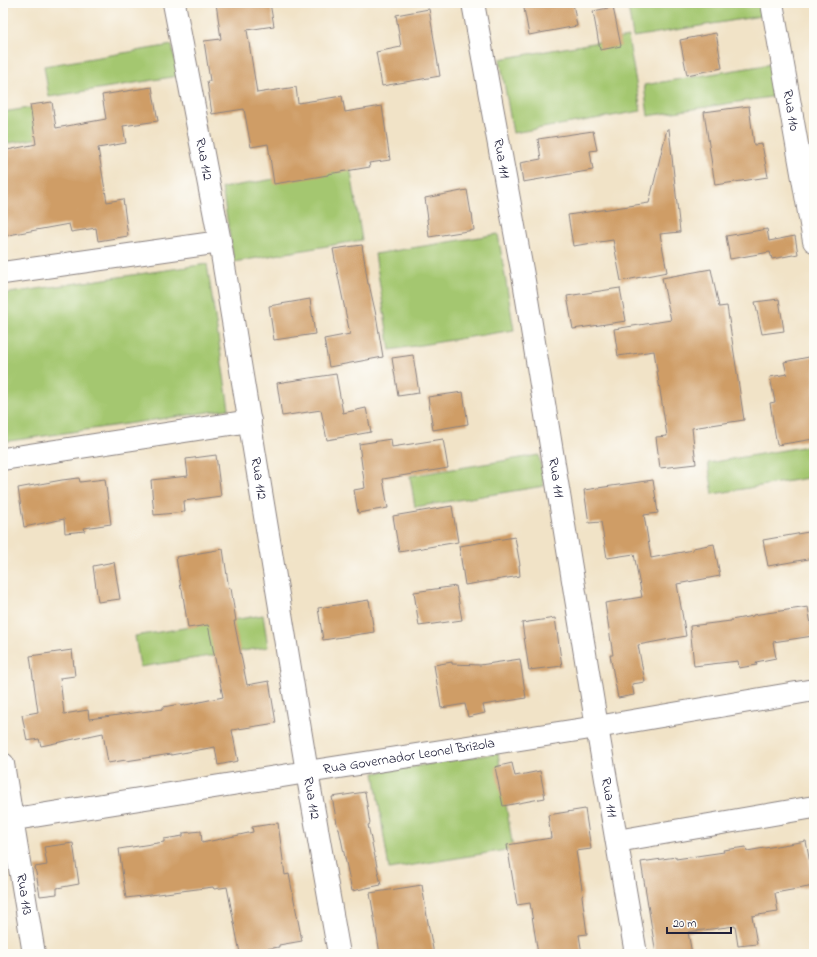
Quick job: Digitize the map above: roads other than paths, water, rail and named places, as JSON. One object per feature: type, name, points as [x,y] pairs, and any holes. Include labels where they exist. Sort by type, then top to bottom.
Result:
[{"type":"street","name":"Rua 112","points":[[174,3],[220,242],[338,954]]},
{"type":"street","name":"Rua 111","points":[[473,3],[524,281],[597,727],[636,954]]},
{"type":"street","name":"Rua 110","points":[[772,3],[814,241]]},
{"type":"street","points":[[3,273],[220,242]]},
{"type":"street","points":[[3,459],[250,421]]},
{"type":"street","name":"Rua Governador Leonel Brizola","points":[[8,820],[597,727],[814,690]]},
{"type":"street","name":"Rua 113","points":[[3,764],[8,820],[34,954]]},
{"type":"street","points":[[617,841],[814,807]]}]
